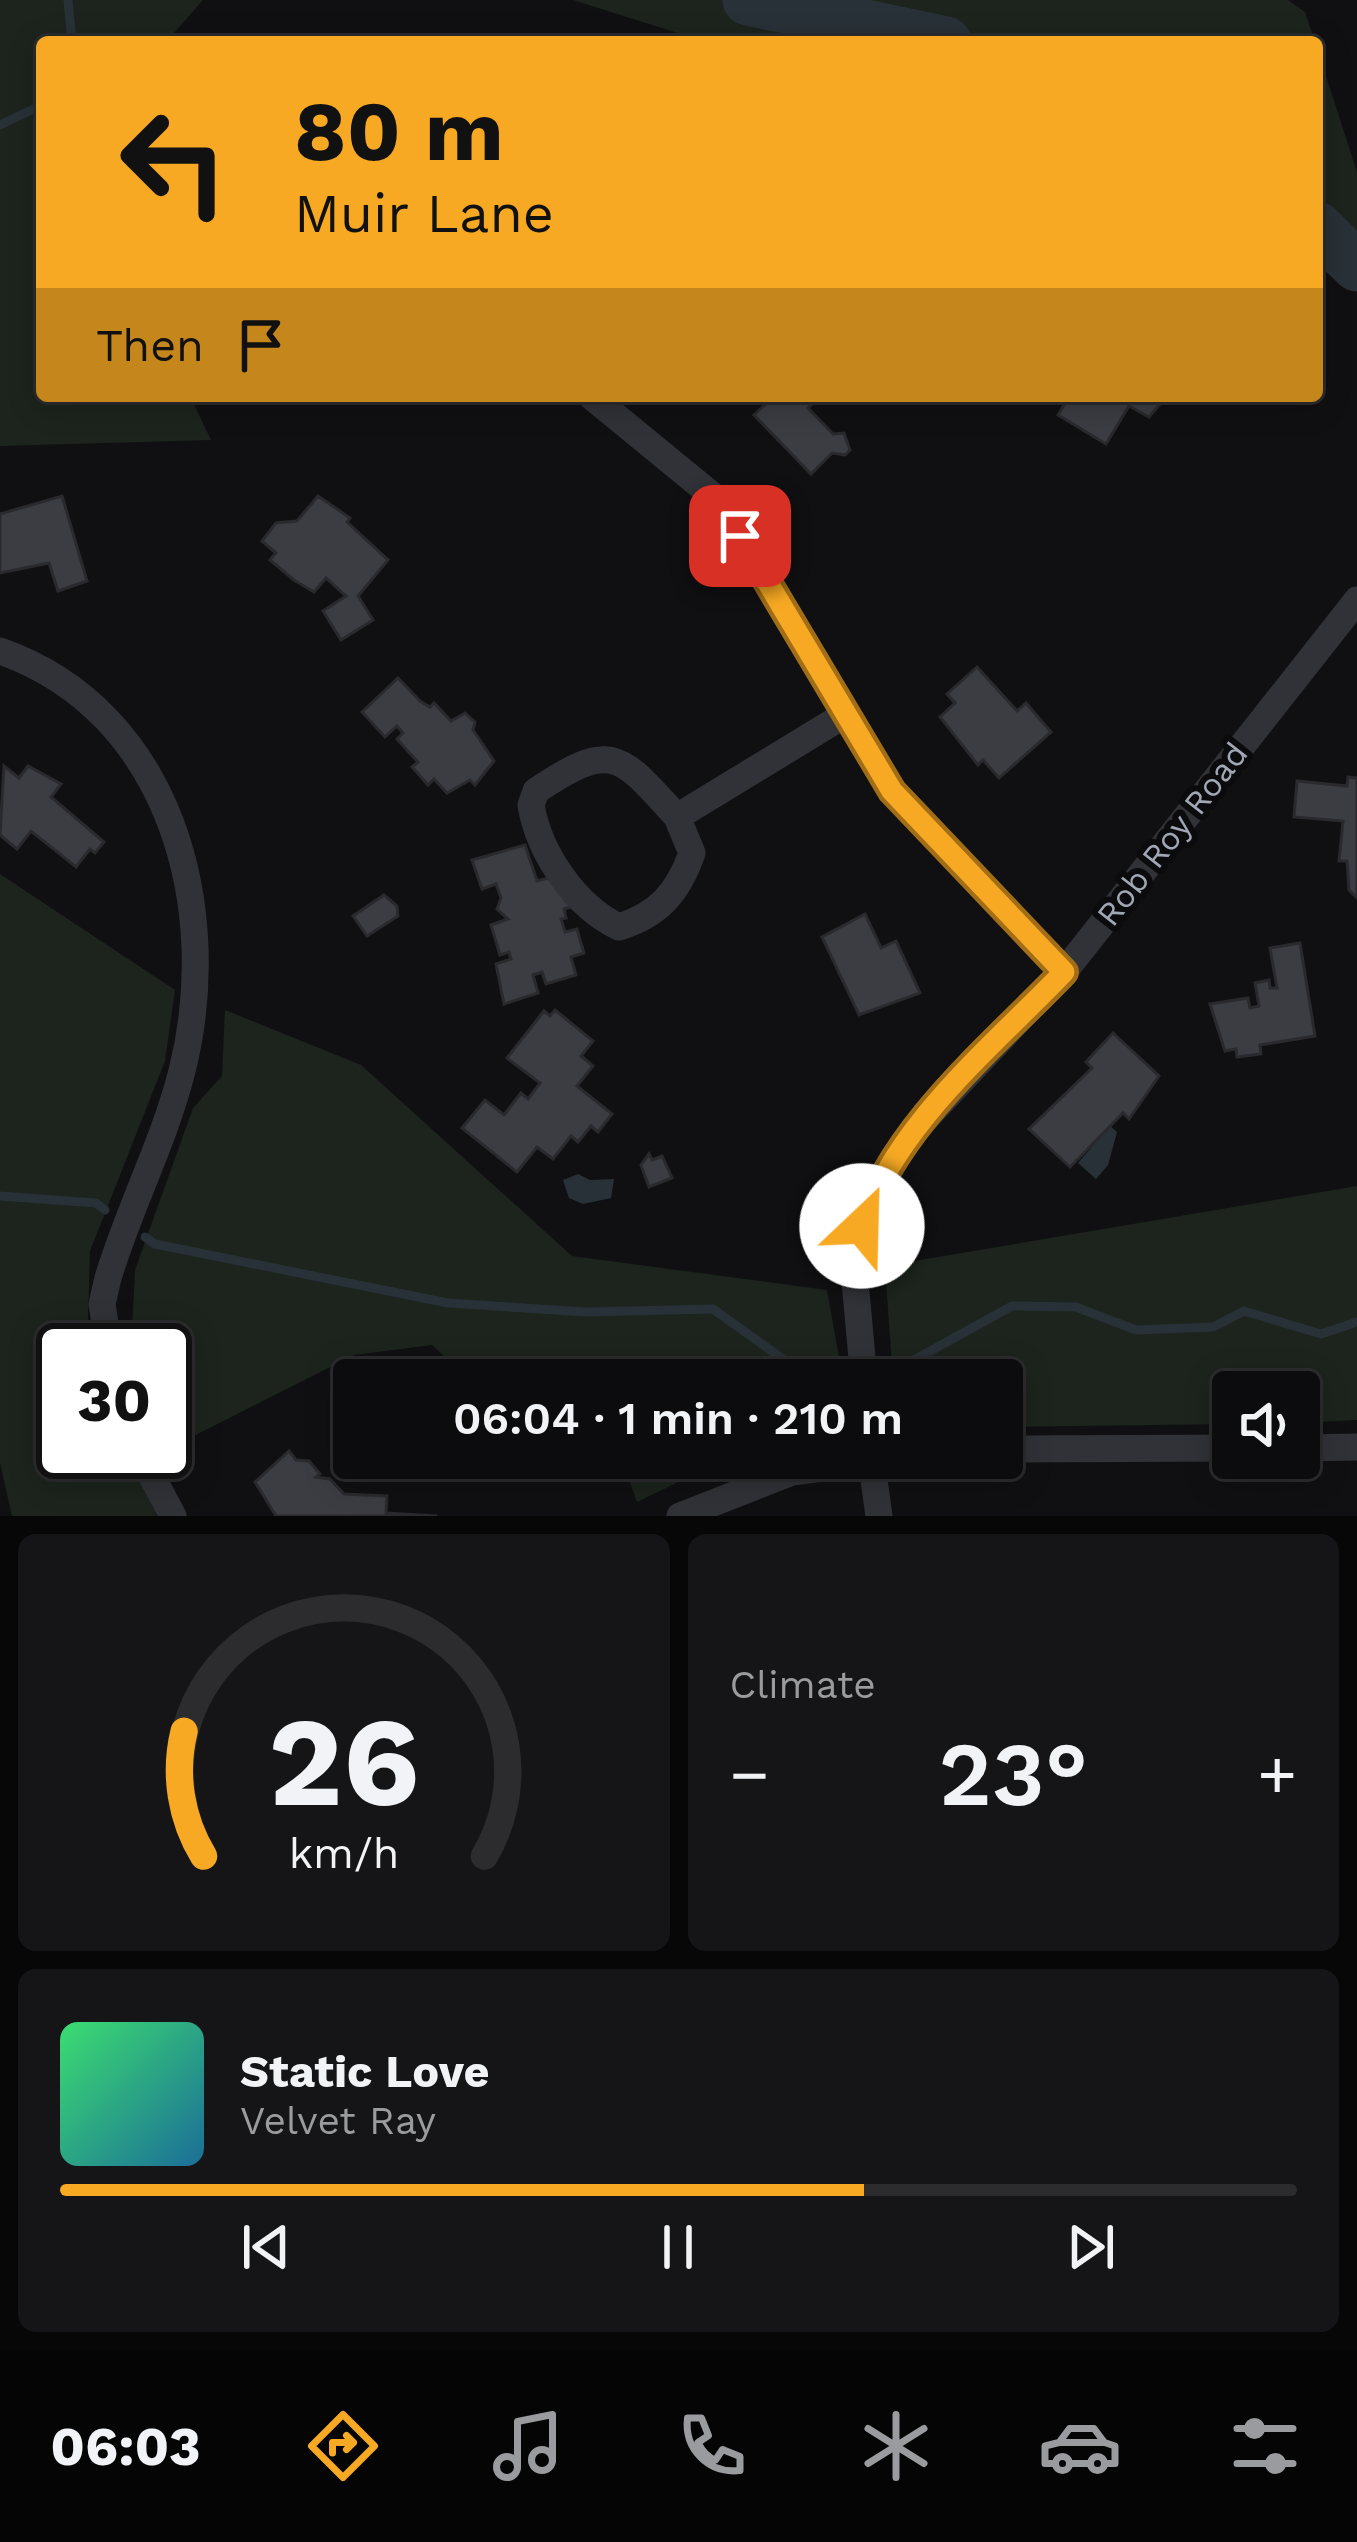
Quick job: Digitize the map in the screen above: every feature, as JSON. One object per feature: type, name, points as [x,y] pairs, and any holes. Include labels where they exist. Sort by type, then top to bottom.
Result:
[{"type":"street","points":[[598,402],[719,501],[892,791],[1064,972]]},
{"type":"street","name":"Rob Roy Road","points":[[862,1359],[854,1270],[874,1189],[915,1130],[1064,972],[1357,600]]},
{"type":"street","points":[[0,651],[44,667],[86,698],[122,737],[172,826],[193,912],[197,962],[182,1072],[108,1278],[102,1304],[105,1323]]},
{"type":"street","points":[[677,817],[846,714]]},
{"type":"street","points":[[596,757],[616,759],[677,817],[692,853],[684,875],[648,918],[619,927],[594,915],[556,868],[531,805],[536,791],[596,757]]},
{"type":"street","points":[[1320,1448],[1357,1447]]},
{"type":"street","points":[[1023,1449],[1212,1448]]},
{"type":"street","points":[[154,1479],[173,1516]]},
{"type":"street","points":[[680,1516],[774,1479]]},
{"type":"street","points":[[879,1479],[879,1516]]},
{"type":"shaded area","points":[[0,0],[203,0],[171,36],[36,36],[36,402],[193,402],[211,440],[0,446]]},
{"type":"shaded area","points":[[573,0],[1288,0],[1305,12],[1313,36],[687,36]]},
{"type":"shaded area","points":[[1323,67],[1357,172],[1357,232],[1323,273]]},
{"type":"shaded area","points":[[0,874],[175,990],[165,1061],[90,1251],[88,1323],[36,1323],[36,1479],[140,1479],[157,1516],[12,1516],[0,1463]]},
{"type":"shaded area","points":[[225,1010],[361,1065],[572,1256],[827,1290],[839,1359],[447,1359],[432,1345],[333,1359],[333,1366],[192,1437],[192,1323],[132,1323],[135,1270],[193,1108],[222,1076]]},
{"type":"shaded area","points":[[1110,1126],[1117,1132],[1108,1165],[1096,1179],[1078,1163]]},
{"type":"shaded area","points":[[578,1174],[590,1180],[614,1179],[611,1198],[583,1204],[569,1198],[563,1180]]},
{"type":"shaded area","points":[[1357,1186],[1357,1420],[1320,1422],[1320,1371],[1212,1371],[1212,1424],[1023,1427],[1023,1359],[892,1359],[885,1266]]},
{"type":"shaded area","points":[[629,1479],[685,1479],[637,1502]]},
{"type":"building","points":[[768,402],[814,402],[808,408],[833,434],[844,433],[850,450],[845,455],[832,453],[811,474],[754,415]]},
{"type":"building","points":[[1066,402],[1162,402],[1149,417],[1129,406],[1106,444],[1058,415]]},
{"type":"building","points":[[62,496],[87,581],[58,591],[49,563],[0,573],[0,514]]},
{"type":"building","points":[[318,496],[350,518],[347,522],[388,560],[358,596],[373,620],[341,640],[323,611],[346,596],[326,578],[314,592],[294,580],[270,560],[276,553],[262,541],[276,523],[297,521]]},
{"type":"building","points":[[977,667],[1017,711],[1026,703],[1051,732],[999,778],[983,760],[978,765],[940,717],[955,703],[947,694]]},
{"type":"building","points":[[398,678],[420,701],[430,707],[434,703],[451,721],[465,713],[475,722],[473,730],[494,761],[475,785],[470,780],[447,793],[434,779],[428,785],[412,767],[418,762],[397,739],[403,733],[397,726],[385,737],[362,712]]},
{"type":"building","points":[[4,766],[19,778],[28,766],[61,784],[51,797],[104,842],[95,853],[90,849],[76,867],[31,831],[17,849],[0,835]]},
{"type":"building","points":[[1348,777],[1357,778],[1357,898],[1349,890],[1347,861],[1339,861],[1343,821],[1294,817],[1297,781],[1347,786]]},
{"type":"building","points":[[525,845],[537,881],[556,876],[574,906],[564,909],[566,918],[561,919],[565,932],[577,929],[584,953],[571,957],[576,975],[546,984],[542,972],[533,975],[538,993],[504,1004],[496,964],[511,959],[509,952],[500,955],[491,925],[508,919],[497,909],[501,898],[496,884],[482,889],[472,860]]},
{"type":"building","points":[[384,895],[397,906],[398,916],[367,936],[353,916]]},
{"type":"building","points":[[865,914],[881,948],[896,941],[920,993],[859,1015],[822,937]]},
{"type":"building","points":[[1300,943],[1315,1036],[1260,1045],[1261,1054],[1237,1057],[1236,1049],[1225,1051],[1210,1004],[1248,998],[1250,1008],[1259,1006],[1255,983],[1269,980],[1270,988],[1277,988],[1270,948]]},
{"type":"building","points":[[555,1010],[593,1041],[581,1056],[593,1066],[577,1086],[612,1114],[598,1132],[591,1126],[578,1142],[571,1136],[553,1159],[537,1147],[517,1172],[462,1128],[485,1100],[504,1115],[521,1093],[528,1099],[540,1083],[507,1058],[544,1011],[550,1016]]},
{"type":"building","points":[[1113,1033],[1159,1076],[1129,1119],[1123,1113],[1070,1167],[1029,1129],[1092,1068],[1086,1062]]},
{"type":"building","points":[[649,1154],[652,1160],[662,1156],[672,1178],[649,1187],[641,1165]]},
{"type":"building","points":[[289,1451],[296,1460],[309,1461],[320,1474],[316,1477],[330,1479],[344,1494],[387,1496],[386,1513],[437,1516],[276,1516],[255,1482]]},
{"type":"waterway","points":[[68,0],[71,36]]},
{"type":"waterway","points":[[748,0],[918,36]]},
{"type":"waterway","points":[[0,125],[36,108]]},
{"type":"waterway","points":[[1323,233],[1357,266]]},
{"type":"waterway","points":[[0,1196],[96,1203],[105,1210]]},
{"type":"waterway","points":[[145,1237],[155,1244],[448,1303],[586,1312],[713,1309],[783,1359]]},
{"type":"waterway","points":[[916,1359],[1012,1306],[1076,1307],[1136,1330],[1213,1327],[1244,1311],[1321,1334],[1357,1322]]},
{"type":"route","points":[[740,536],[892,791],[1064,972],[915,1130],[874,1189],[862,1226]]}]
